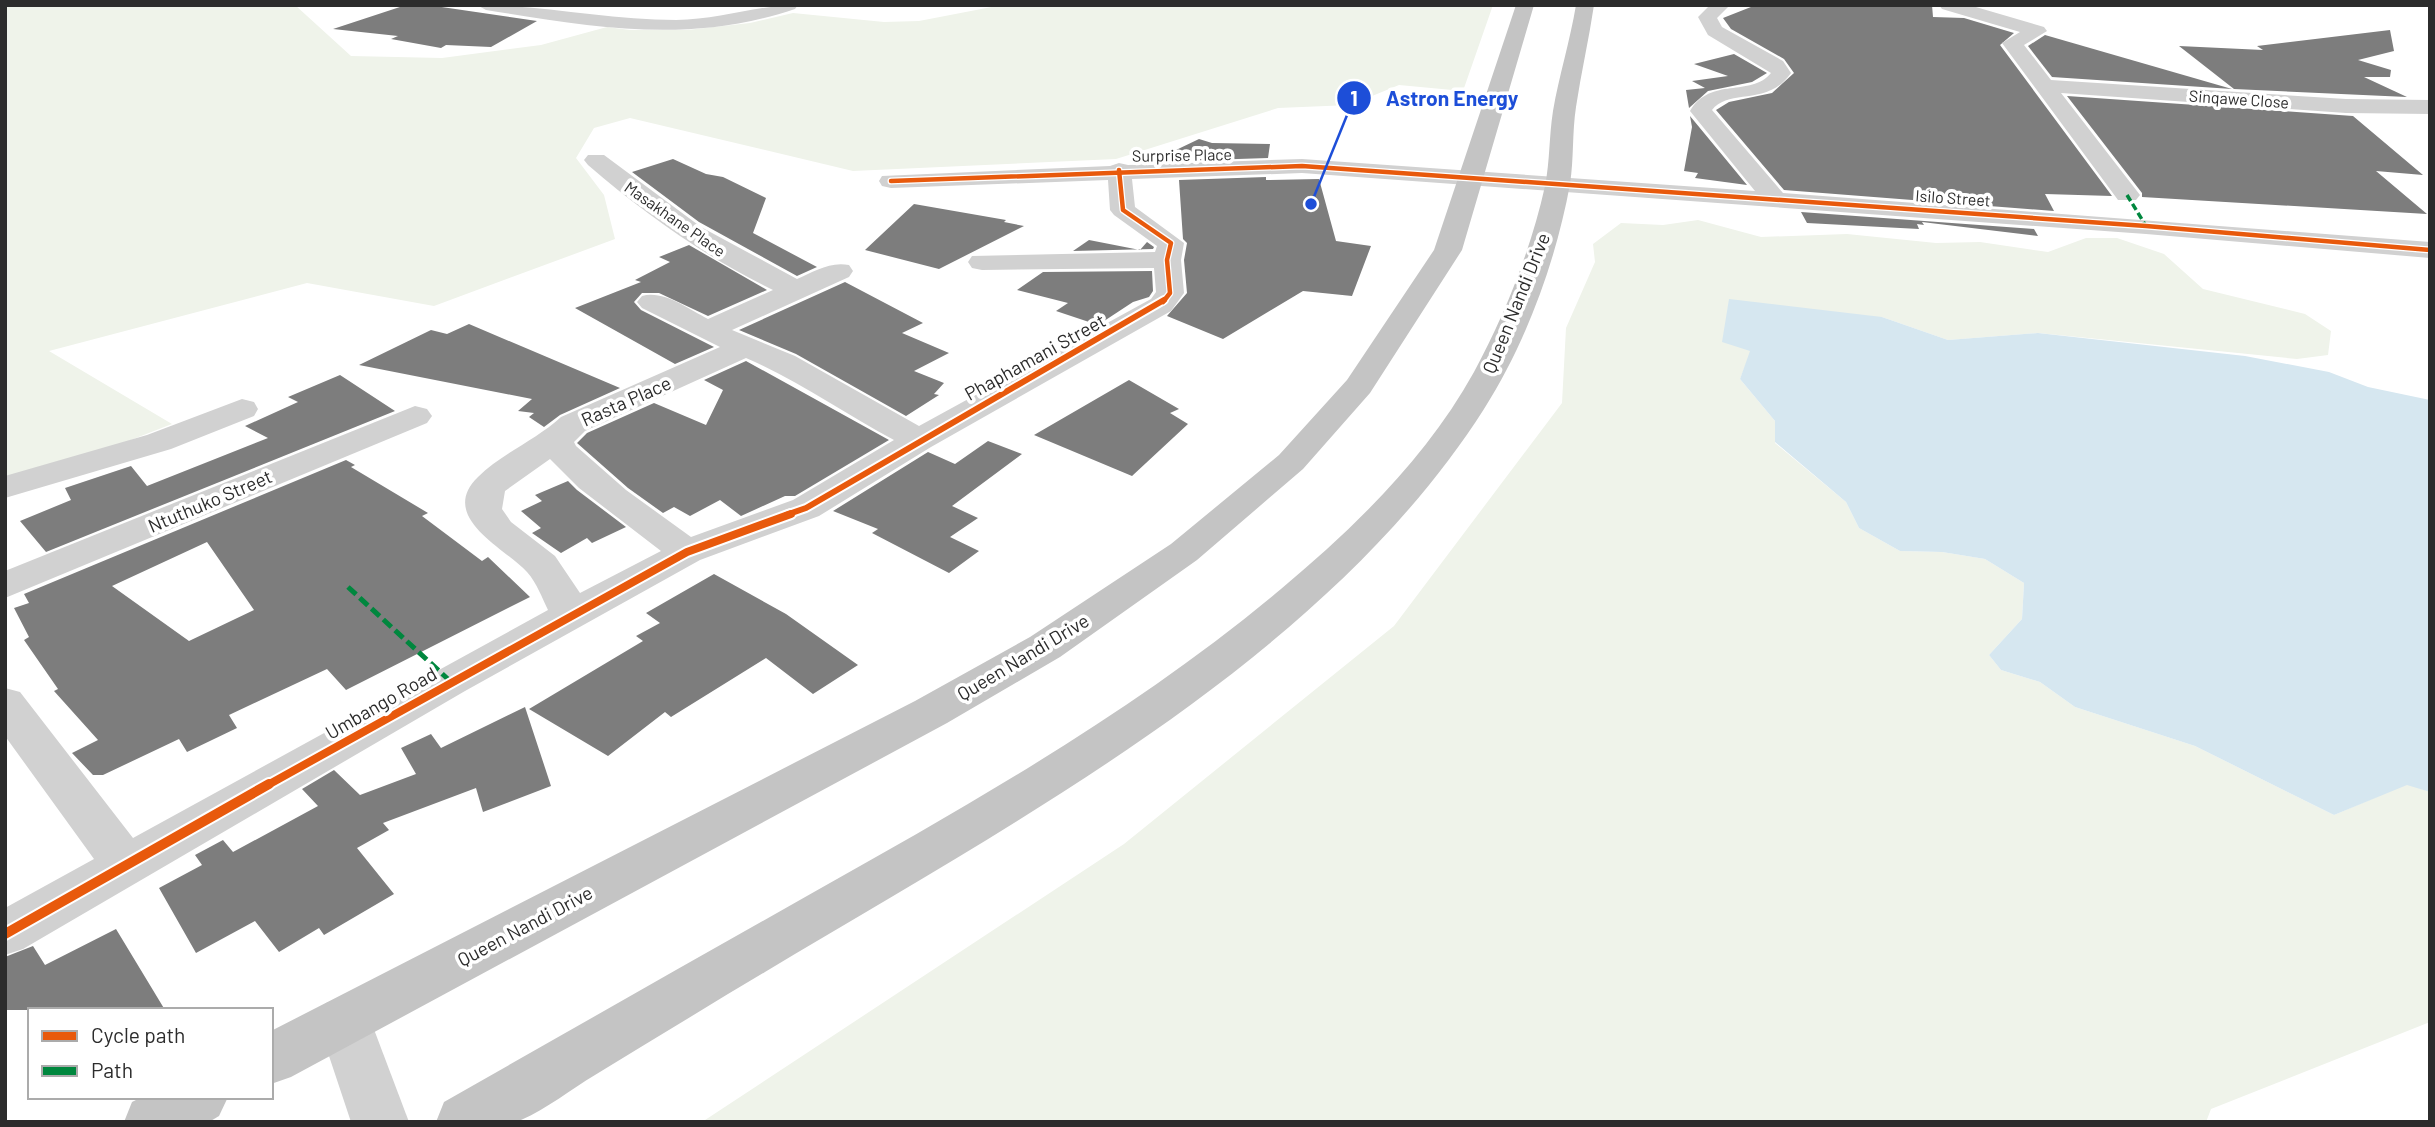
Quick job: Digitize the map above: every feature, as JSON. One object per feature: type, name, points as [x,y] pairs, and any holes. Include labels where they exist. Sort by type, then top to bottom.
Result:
[{"type":"main road","name":"Queen Nandi Drive","points":[[273,1058],[931,712],[1045,647],[1184,552],[1291,462],[1359,386],[1448,250],[1474,176],[1525,5]]},
{"type":"main road","name":"Queen Nandi Drive","points":[[465,1122],[957,834],[1077,759],[1200,677],[1278,614],[1353,546],[1406,492],[1445,442],[1489,373],[1544,236],[1558,184],[1564,111],[1585,5]]},
{"type":"main road","points":[[153,1122],[195,1099]]},
{"type":"street","points":[[485,5],[607,22],[665,25],[729,20],[789,5]]},
{"type":"street","points":[[1721,5],[1707,17],[1715,31],[1776,65],[1781,73],[1776,82],[1711,98],[1703,104],[1701,111],[1775,199]]},
{"type":"street","points":[[1948,5],[2037,31],[2012,43],[2048,86],[2127,195]]},
{"type":"street","name":"Sinqawe Close","points":[[2048,86],[2346,106],[2430,107]]},
{"type":"street","name":"Masakhane Place","points":[[596,160],[714,250],[796,290]]},
{"type":"street","name":"Surprise Place","points":[[891,181],[1119,170],[1302,166],[1474,176]]},
{"type":"street","name":"Phaphamani Street","points":[[781,518],[806,508],[919,440],[1161,305],[1170,293],[1167,260],[1171,243],[1123,210],[1119,170]]},
{"type":"street","name":"Isilo Street","points":[[1474,176],[2430,250]]},
{"type":"street","points":[[982,262],[1167,260]]},
{"type":"street","points":[[707,330],[839,271]]},
{"type":"street","points":[[652,302],[707,330],[784,363],[840,398],[919,440]]},
{"type":"street","name":"Rasta Place","points":[[570,616],[556,583],[539,562],[495,528],[482,507],[482,494],[490,485],[556,440],[573,424],[745,347]]},
{"type":"street","points":[[5,487],[136,450],[242,409]]},
{"type":"street","name":"Ntuthuko Street","points":[[5,586],[415,416]]},
{"type":"street","points":[[556,440],[560,453],[615,499],[687,552]]},
{"type":"street","name":"Umbango Road","points":[[5,934],[687,552],[781,518]]},
{"type":"street","points":[[5,703],[126,866]]},
{"type":"street","points":[[345,1020],[380,1122]]},
{"type":"shaded area","points":[[5,5],[295,5],[351,56],[442,58],[541,45],[607,27],[630,30],[687,30],[750,23],[793,13],[884,22],[919,21],[1002,5],[1493,5],[1463,91],[1399,85],[1350,105],[1278,108],[1116,159],[853,171],[630,118],[594,128],[576,158],[604,195],[615,239],[434,306],[307,283],[49,351],[172,424],[51,471],[5,484]]},
{"type":"shaded area","points":[[1698,220],[1761,237],[1847,234],[1936,243],[1980,242],[2048,252],[2086,238],[2117,238],[2164,254],[2203,289],[2305,314],[2331,331],[2328,355],[2297,359],[2038,333],[1948,340],[1882,317],[1751,351],[1740,379],[1775,421],[1775,443],[1846,502],[1859,528],[1900,551],[1942,552],[1985,559],[2024,583],[2022,619],[1989,655],[2001,670],[2040,682],[2075,707],[2195,746],[2334,815],[2407,784],[2430,792],[2430,1022],[2211,1109],[2206,1122],[702,1122],[1124,844],[1394,626],[1562,403],[1566,328],[1595,262],[1593,244],[1621,223],[1663,225]]},
{"type":"shaded area","points":[[1729,299],[1882,317],[1948,340],[2038,333],[2245,356],[2329,372],[2368,387],[2430,400],[2430,792],[2407,785],[2334,815],[2195,746],[2075,707],[2040,682],[2001,670],[1989,655],[2022,619],[2024,583],[1985,559],[1942,552],[1900,551],[1859,528],[1846,502],[1775,442],[1775,421],[1740,379],[1750,351],[1722,342]]},
{"type":"building","points":[[406,5],[428,5],[537,21],[491,47],[446,45],[441,48],[391,39],[398,36],[333,29]]},
{"type":"building","points":[[1756,5],[1932,5],[1933,17],[1964,18],[2014,33],[2000,45],[2112,196],[2045,194],[2054,211],[1784,190],[1716,110],[1729,102],[1772,93],[1794,73],[1784,59],[1731,29],[1723,18]]},
{"type":"building","points":[[2390,30],[2394,51],[2358,60],[2391,70],[2390,77],[2364,77],[2407,97],[2234,89],[2179,46],[2263,50],[2257,46]]},
{"type":"building","points":[[2045,35],[2232,89],[2052,77],[2028,46]]},
{"type":"building","points":[[1734,54],[1767,73],[1752,82],[1708,91],[1689,108],[1686,90],[1705,88],[1692,81],[1728,76],[1694,64]]},
{"type":"building","points":[[2067,96],[2353,116],[2423,175],[2376,171],[2427,214],[2142,197],[2142,193]]},
{"type":"building","points":[[1690,116],[1747,185],[1695,178],[1698,173],[1684,171],[1692,127]]},
{"type":"building","points":[[1199,139],[1212,143],[1270,144],[1268,158],[1177,161],[1176,150]]},
{"type":"building","points":[[673,159],[706,174],[723,177],[766,198],[753,233],[817,267],[797,276],[699,222],[632,172]]},
{"type":"building","points":[[1266,177],[1266,180],[1319,179],[1336,241],[1371,246],[1352,296],[1303,291],[1223,339],[1167,316],[1187,293],[1184,260],[1187,243],[1183,239],[1179,180]]},
{"type":"building","points":[[914,204],[1006,220],[1004,222],[1024,226],[939,269],[865,250]]},
{"type":"building","points":[[1801,212],[2034,229],[2038,236],[1922,222],[1924,225],[1917,224],[1919,229],[1807,223]]},
{"type":"building","points":[[1089,240],[1137,249],[1073,251]]},
{"type":"building","points":[[1147,242],[1154,247],[1153,249],[1141,249]]},
{"type":"building","points":[[689,245],[767,290],[708,316],[659,293],[642,293],[634,302],[641,310],[714,347],[675,364],[575,308],[641,282],[635,280],[670,262],[659,257]]},
{"type":"building","points":[[1152,271],[1153,291],[1149,297],[1133,302],[1098,325],[1056,311],[1068,303],[1017,290],[1043,272]]},
{"type":"building","points":[[845,282],[923,323],[902,333],[949,353],[914,371],[944,383],[934,394],[939,395],[906,416],[796,354],[739,330]]},
{"type":"building","points":[[469,324],[620,388],[560,415],[544,427],[529,417],[534,413],[518,411],[532,399],[359,365],[431,330],[447,334]]},
{"type":"building","points":[[746,361],[889,440],[795,496],[785,496],[741,516],[720,500],[690,516],[674,507],[663,513],[628,488],[577,443],[587,433],[654,403],[706,425],[723,390],[704,380]]},
{"type":"building","points":[[340,375],[395,411],[46,552],[20,521],[71,500],[65,488],[131,466],[147,486],[268,438],[245,426],[298,402],[288,397]]},
{"type":"building","points":[[1129,380],[1179,409],[1170,413],[1188,424],[1132,476],[1034,435]]},
{"type":"building","points":[[988,441],[1022,454],[952,506],[978,518],[950,537],[979,551],[949,573],[872,533],[878,529],[833,511],[928,452],[955,464]]},
{"type":"building","points":[[346,460],[355,465],[351,467],[428,513],[422,516],[482,561],[488,557],[530,597],[346,690],[327,669],[229,715],[237,728],[187,752],[179,739],[103,775],[93,775],[72,753],[98,740],[54,691],[58,689],[24,640],[29,637],[14,608],[29,603],[24,594]],"holes":[[[207,542],[254,610],[189,641],[112,586]]]},
{"type":"building","points":[[568,481],[626,527],[592,543],[587,538],[561,553],[532,533],[541,528],[521,511],[542,501],[535,495]]},
{"type":"building","points":[[714,574],[786,614],[858,665],[813,694],[766,658],[671,717],[665,712],[608,756],[529,709],[643,641],[636,636],[660,623],[646,613]]},
{"type":"building","points":[[525,707],[551,786],[483,812],[476,788],[383,823],[389,830],[357,848],[394,894],[324,935],[319,928],[279,952],[255,921],[196,953],[159,888],[202,865],[195,855],[223,840],[233,852],[318,806],[302,789],[334,770],[360,795],[416,774],[401,748],[431,734],[441,748]]},
{"type":"building","points":[[116,929],[164,1008],[5,1010],[5,957],[33,946],[45,965]]},
{"type":"marked path","points":[[2127,195],[2146,226]]},
{"type":"marked path","points":[[348,587],[450,681]]},
{"type":"cycle path","points":[[891,181],[1302,166],[2146,226],[2430,250]]},
{"type":"cycle path","points":[[5,934],[450,681],[687,552],[806,508],[919,440],[1161,305],[1170,293],[1167,260],[1171,243],[1123,210],[1119,170]]},
{"type":"place","name":"Astron Energy","points":[[1311,204]]}]
